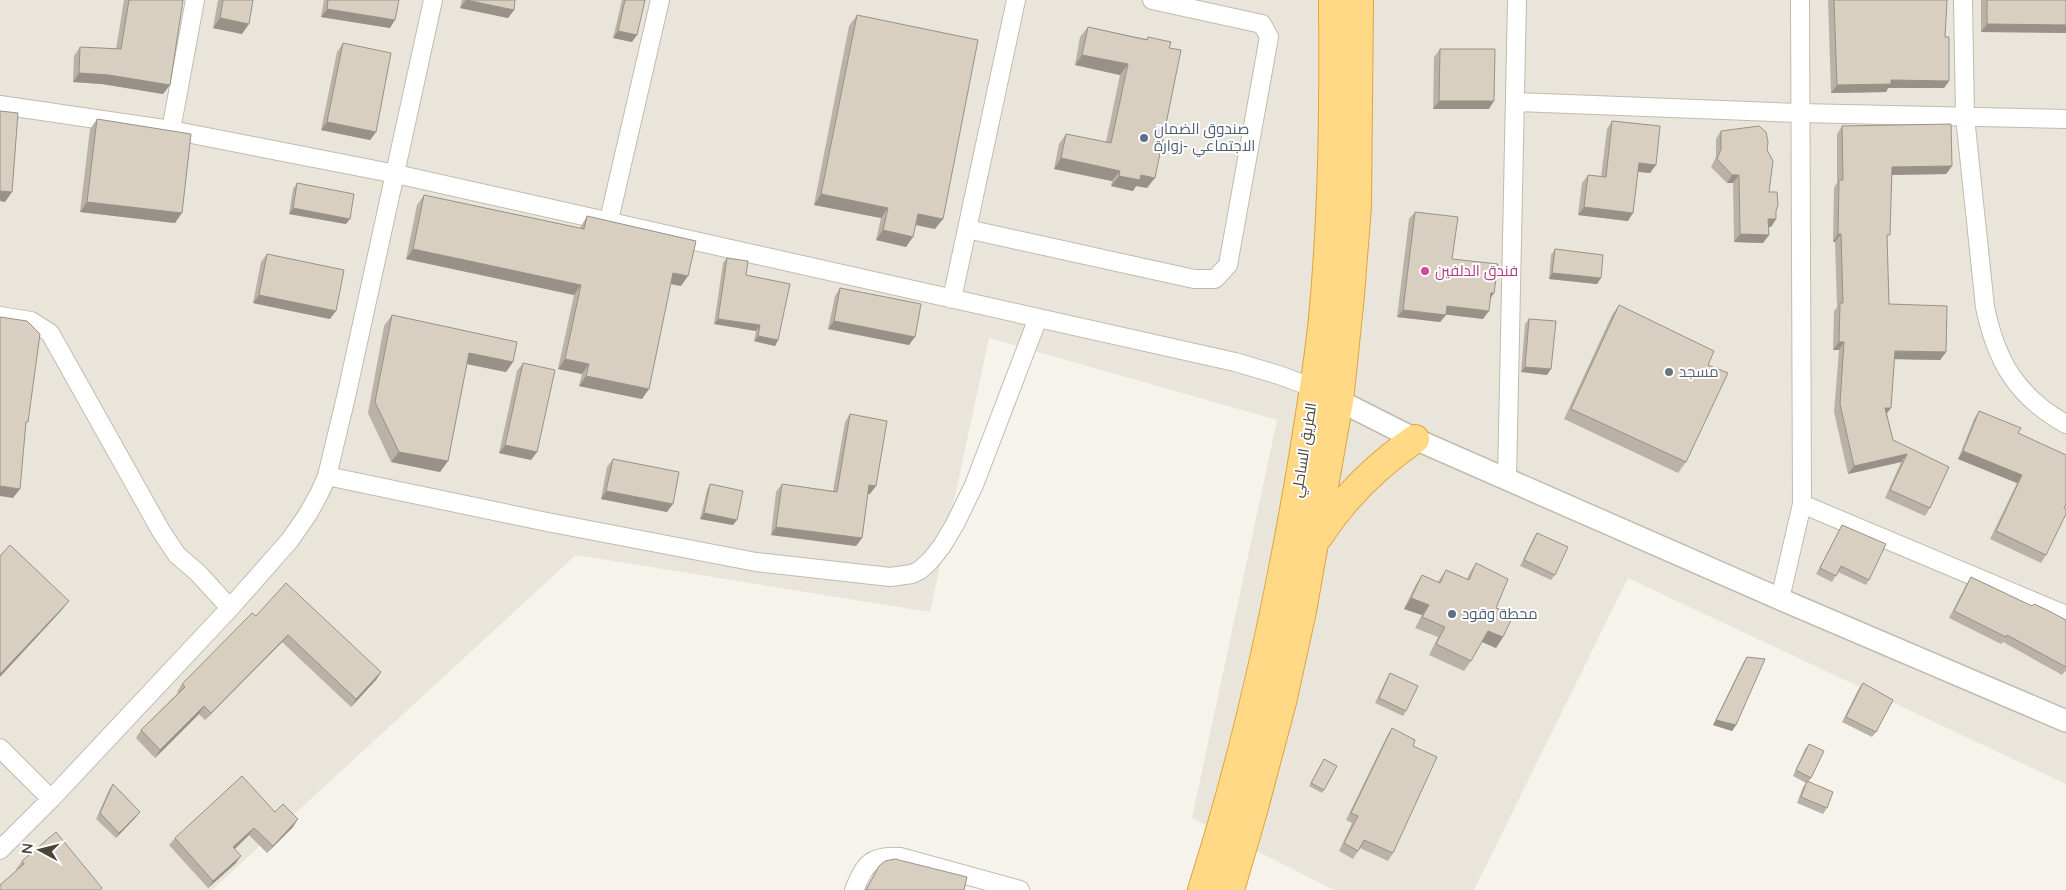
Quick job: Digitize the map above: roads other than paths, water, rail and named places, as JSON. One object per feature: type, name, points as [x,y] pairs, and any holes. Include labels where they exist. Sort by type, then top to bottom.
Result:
[{"type":"highway","name":"الطريق الساحلي","points":[[1202,890],[1238,766],[1278,597],[1314,388],[1323,318],[1332,141],[1333,0]]},
{"type":"highway","name":"الطريق الساحلي","points":[[1230,890],[1282,702],[1302,611],[1339,402],[1357,206],[1359,0]]},
{"type":"highway","points":[[1314,543],[1334,512],[1358,484],[1385,460],[1415,439]]},
{"type":"street","points":[[170,130],[195,0]]},
{"type":"street","points":[[0,850],[51,799],[230,608],[290,540],[308,514],[327,476],[346,398],[433,0]]},
{"type":"street","points":[[609,220],[660,0]]},
{"type":"street","points":[[952,299],[1016,0]]},
{"type":"street","points":[[967,229],[1194,280],[1215,278],[1228,265],[1269,37],[1262,24],[1209,6],[1152,0]]},
{"type":"street","points":[[1507,479],[1517,0]]},
{"type":"street","points":[[1780,599],[1802,504],[1800,0]]},
{"type":"street","points":[[1963,0],[1965,117],[1985,307],[1989,328],[1996,350],[2019,388],[2034,402],[2066,424]]},
{"type":"street","points":[[1516,102],[2066,119]]},
{"type":"street","points":[[0,105],[170,130],[396,174],[609,220],[1235,362],[1279,374],[1314,388],[1415,439],[2066,722]]},
{"type":"street","points":[[0,316],[31,321],[50,333],[161,531],[177,556],[198,573],[230,608]]},
{"type":"street","points":[[327,476],[547,522],[756,562],[890,577],[912,574],[930,561],[942,546],[974,486],[1038,318]]},
{"type":"street","points":[[1802,504],[2066,615]]},
{"type":"street","points":[[0,748],[51,799]]},
{"type":"street","points":[[854,890],[864,869],[883,856],[900,857],[1020,890]]},
{"type":"place","name":"صندوق الضمان الاجتماعي -زوارة","points":[[1144,138]]},
{"type":"place","name":"فندق الدلفين","points":[[1425,271]]},
{"type":"place","name":"مسجد","points":[[1669,372]]},
{"type":"place","name":"محطة وقود","points":[[1452,614]]}]
